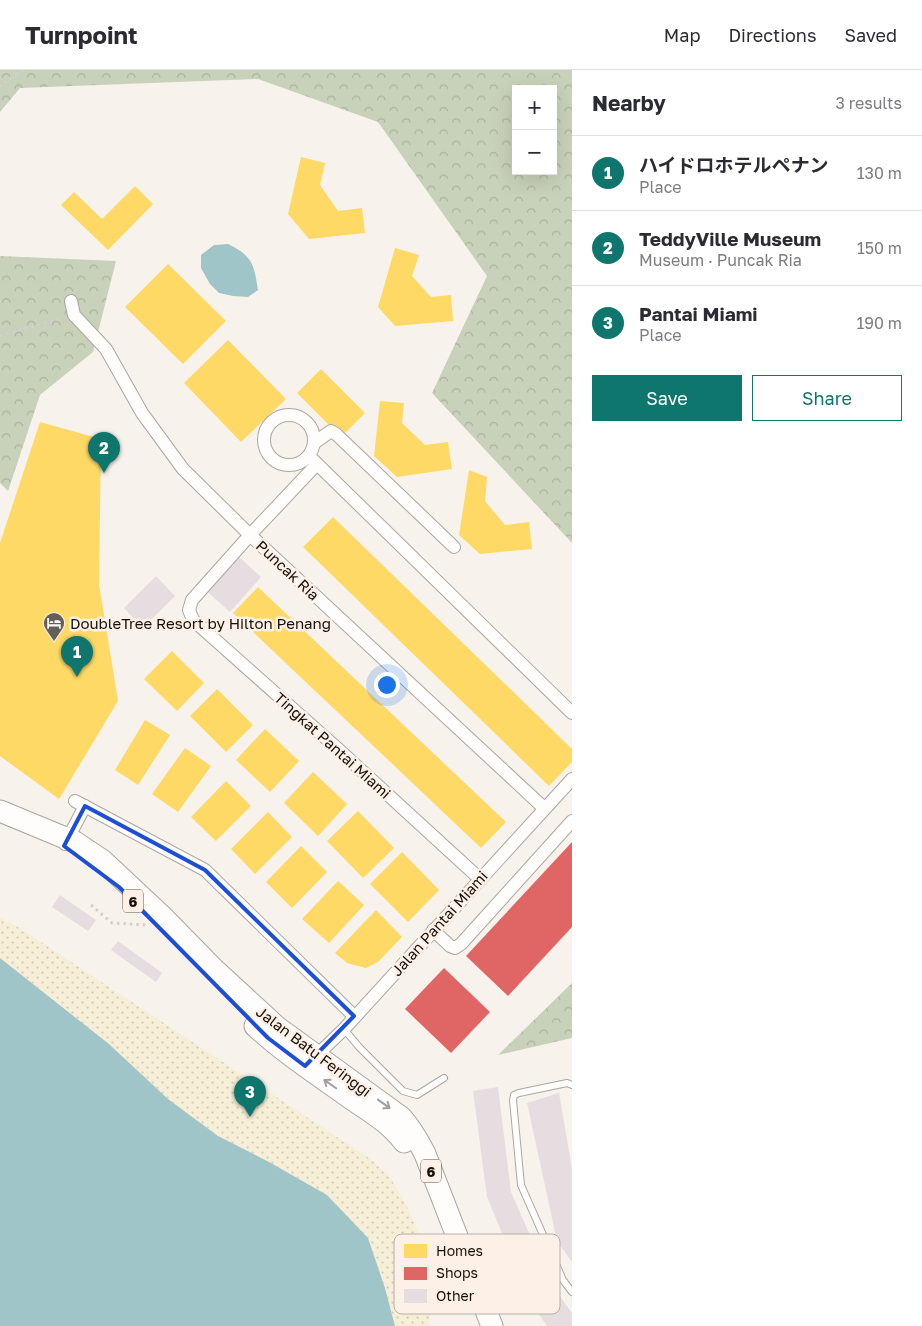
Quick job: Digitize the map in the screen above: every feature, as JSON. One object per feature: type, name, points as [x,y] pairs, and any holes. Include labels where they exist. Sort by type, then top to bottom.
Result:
[{"type":"main road","name":"Jalan Batu Feringgi","points":[[0,811],[102,860],[311,1060],[399,1136],[407,1147],[434,1203],[446,1234]]},
{"type":"main road","name":"Jalan Batu Feringgi","points":[[0,821],[66,843],[119,887],[206,980],[268,1038],[311,1060],[392,1109],[410,1126],[418,1139],[456,1234]]},
{"type":"main road","name":"Jalan Batu Feringgi","points":[[477,1314],[482,1326]]},
{"type":"main road","name":"Jalan Batu Feringgi","points":[[487,1314],[492,1326]]},
{"type":"street","name":"Puncak Ria","points":[[71,301],[74,314],[106,349],[142,413],[183,469],[250,535],[544,808]]},
{"type":"street","points":[[250,535],[313,460],[314,443],[312,429],[302,418],[288,415],[275,420],[266,431],[264,445],[271,458],[284,465],[313,460]]},
{"type":"street","points":[[314,443],[331,431],[336,434],[454,548]]},
{"type":"street","points":[[313,460],[572,713]]},
{"type":"street","name":"Tingkat Pantai Miami","points":[[250,535],[192,600],[188,610],[194,620],[480,879]]},
{"type":"street","name":"Jalan Pantai Miami","points":[[311,1060],[344,1029],[544,808],[572,780]]},
{"type":"street","points":[[66,843],[80,804],[205,870],[354,1016]]},
{"type":"street","points":[[433,930],[450,946],[455,948],[461,944],[572,820]]},
{"type":"lane","points":[[344,1029],[403,1091],[416,1095],[444,1078]]},
{"type":"lane","points":[[543,1234],[521,1185],[513,1100],[514,1096],[519,1093],[567,1083],[572,1085]]},
{"type":"lane","points":[[560,1273],[572,1292]]},
{"type":"path","points":[[0,87],[24,70]]},
{"type":"path","points":[[0,336],[74,314]]},
{"type":"path","points":[[91,905],[112,923],[157,926]]},
{"type":"highlighted area","points":[[85,806],[205,870],[354,1016],[305,1066],[268,1038],[119,887],[64,846]]},
{"type":"green space","points":[[0,70],[572,70],[572,543],[432,393],[487,276],[378,122],[258,79],[20,88],[0,112]]},
{"type":"green space","points":[[0,256],[116,261],[93,352],[40,395],[8,491],[0,483]]},
{"type":"green space","points":[[572,983],[572,1038],[498,1055]]},
{"type":"sand","points":[[0,918],[18,927],[372,1160],[390,1177],[407,1207],[419,1234],[394,1234],[394,1314],[431,1314],[429,1326],[395,1326],[385,1288],[368,1238],[269,1162],[218,1136],[168,1099],[109,1044],[0,958]]},
{"type":"water","points":[[228,244],[243,253],[251,262],[258,290],[248,297],[219,293],[210,284],[201,268],[201,255],[214,245]]},
{"type":"water","points":[[0,958],[109,1044],[168,1099],[218,1136],[327,1195],[368,1238],[385,1288],[395,1326],[0,1326]]},
{"type":"building: Homes","points":[[301,157],[325,163],[320,185],[338,211],[362,208],[365,233],[309,239],[288,214]]},
{"type":"building: Homes","points":[[135,186],[153,204],[108,250],[61,205],[74,192],[102,219]]},
{"type":"building: Homes","points":[[395,248],[419,255],[412,276],[431,297],[451,295],[453,321],[395,326],[378,307]]},
{"type":"building: Homes","points":[[168,264],[226,321],[183,364],[125,307]]},
{"type":"building: Homes","points":[[228,340],[286,399],[241,442],[184,383]]},
{"type":"building: Homes","points":[[321,369],[365,413],[341,437],[297,393]]},
{"type":"building: Homes","points":[[380,401],[404,403],[402,423],[425,445],[448,442],[452,469],[397,477],[374,456]]},
{"type":"building: Homes","name":"DoubleTree Resort by Hilton Penang","points":[[40,422],[101,439],[99,584],[118,701],[59,799],[0,756],[0,543]]},
{"type":"building: Homes","points":[[469,470],[487,477],[485,501],[505,525],[529,522],[532,549],[480,554],[459,535]]},
{"type":"building: Homes","points":[[333,517],[572,749],[572,762],[549,786],[303,547]]},
{"type":"building: Homes","points":[[258,587],[506,822],[481,848],[233,613]]},
{"type":"building: Homes","points":[[172,651],[204,683],[177,711],[144,679]]},
{"type":"building: Homes","points":[[217,689],[253,725],[226,752],[190,716]]},
{"type":"building: Homes","points":[[145,720],[170,735],[138,785],[115,770]]},
{"type":"building: Homes","points":[[265,729],[299,761],[270,792],[236,760]]},
{"type":"building: Homes","points":[[185,748],[211,766],[178,812],[152,794]]},
{"type":"building: Homes","points":[[313,772],[347,804],[318,836],[284,803]]},
{"type":"building: Homes","points":[[226,781],[251,806],[216,841],[191,817]]},
{"type":"building: Homes","points":[[358,811],[394,848],[363,878],[327,841]]},
{"type":"building: Homes","points":[[268,812],[292,837],[255,874],[231,849]]},
{"type":"building: Homes","points":[[301,846],[327,872],[292,908],[266,882]]},
{"type":"building: Homes","points":[[402,852],[439,890],[408,922],[370,884]]},
{"type":"building: Homes","points":[[338,881],[364,905],[329,943],[302,919]]},
{"type":"building: Homes","points":[[376,910],[402,937],[378,962],[366,968],[347,963],[335,953]]},
{"type":"building: Shops","points":[[572,842],[572,927],[508,996],[466,956]]},
{"type":"building: Shops","points":[[444,968],[490,1012],[451,1053],[405,1009]]},
{"type":"building: Other","points":[[235,553],[261,577],[230,612],[203,588]]},
{"type":"building: Other","points":[[156,576],[175,596],[143,628],[124,608]]},
{"type":"building: Other","points":[[60,895],[96,920],[88,931],[52,907]]},
{"type":"building: Other","points":[[118,941],[162,973],[156,982],[111,950]]},
{"type":"building: Other","points":[[498,1087],[511,1192],[530,1234],[502,1234],[487,1197],[473,1091]]},
{"type":"building: Other","points":[[559,1093],[572,1169],[572,1262],[560,1245],[560,1234],[555,1234],[527,1103]]},
{"type":"building: Other","points":[[560,1297],[572,1313],[572,1326],[547,1326],[539,1314],[560,1314]]},
{"type":"place","name":"TeddyVille Museum","points":[[104,473]]},
{"type":"place","name":"DoubleTree Resort by Hilton Penang","points":[[54,642]]},
{"type":"place","name":"ハイドロホテルペナン","points":[[77,677]]},
{"type":"place","name":"Pantai Miami","points":[[250,1117]]}]
